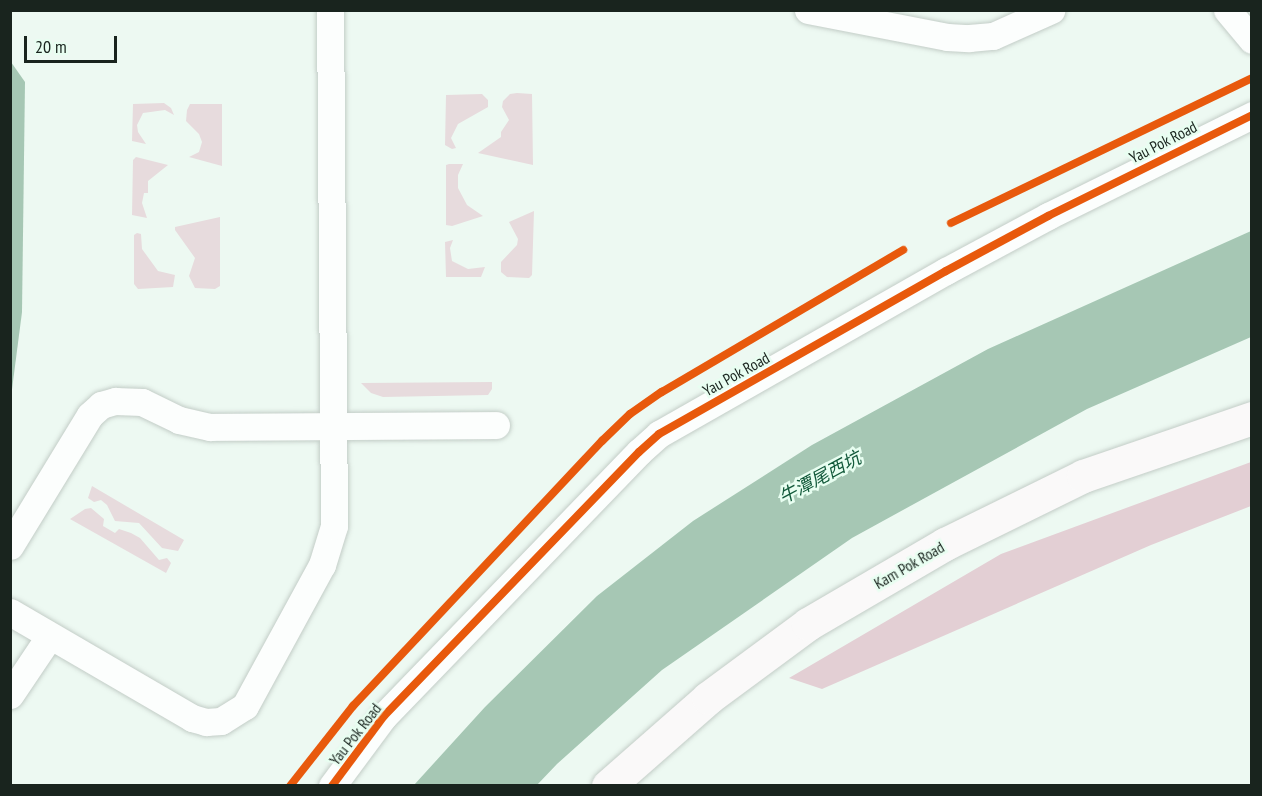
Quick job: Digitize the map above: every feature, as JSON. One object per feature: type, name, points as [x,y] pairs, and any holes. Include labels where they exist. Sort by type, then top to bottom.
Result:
[{"type":"street","points":[[10,612],[49,637],[192,718],[206,722],[221,721],[245,706],[322,565],[334,526],[330,10]]},
{"type":"street","points":[[808,10],[947,37],[969,38],[993,36],[1052,10]]},
{"type":"street","points":[[1227,10],[1251,40]]},
{"type":"street","name":"Yau Pok Road","points":[[332,786],[384,716],[659,434],[946,271],[1048,216],[1251,115]]},
{"type":"street","points":[[10,546],[90,415],[101,405],[116,401],[142,402],[179,420],[210,427],[496,424]]},
{"type":"street","name":"Kam Pok Road","points":[[608,786],[708,698],[808,624],[945,544],[1083,476],[1251,418]]},
{"type":"street","points":[[10,695],[49,637]]},
{"type":"shaded area","points":[[482,94],[488,100],[488,107],[458,124],[451,138],[456,148],[452,149],[445,145],[446,95]]},
{"type":"shaded area","points":[[510,94],[532,94],[533,165],[478,153],[501,137],[501,132],[509,120],[502,107],[503,101]]},
{"type":"shaded area","points":[[164,103],[171,108],[174,115],[165,110],[143,113],[137,125],[138,132],[146,144],[132,141],[133,104]]},
{"type":"shaded area","points":[[190,104],[222,104],[222,166],[189,157],[199,152],[202,142],[199,134],[186,121]]},
{"type":"shaded area","points":[[136,157],[168,165],[148,181],[148,193],[144,193],[142,203],[147,218],[132,215],[133,160]]},
{"type":"shaded area","points":[[463,164],[458,175],[458,188],[467,205],[483,216],[452,226],[446,225],[446,165]]},
{"type":"shaded area","points":[[534,211],[532,275],[529,278],[507,277],[501,272],[501,262],[517,245],[518,239],[509,222]]},
{"type":"shaded area","points":[[220,217],[220,286],[215,289],[195,288],[189,276],[195,258],[175,227]]},
{"type":"shaded area","points":[[141,234],[142,249],[158,271],[175,275],[173,287],[138,289],[134,284],[134,235]]},
{"type":"shaded area","points":[[453,240],[450,248],[452,261],[468,269],[485,267],[481,277],[446,277],[445,242]]},
{"type":"shaded area","points":[[492,382],[492,389],[488,395],[383,397],[371,393],[361,383]]},
{"type":"shaded area","points":[[1251,462],[1251,506],[1151,545],[822,689],[789,678],[1001,554]]},
{"type":"shaded area","points":[[92,486],[184,540],[178,551],[162,548],[139,523],[115,521],[107,505],[101,500],[94,502],[88,498]]},
{"type":"shaded area","points":[[91,508],[104,519],[103,526],[115,533],[119,529],[131,533],[140,538],[159,560],[167,558],[171,563],[166,573],[70,519],[85,509]]},
{"type":"water","points":[[11,62],[25,82],[22,312],[11,397]]},
{"type":"water","name":"牛潭尾西坑","points":[[1251,231],[1251,337],[1087,409],[852,538],[662,670],[557,764],[537,785],[414,785],[485,707],[597,596],[693,521],[812,445],[988,349]]},
{"type":"cycle path","points":[[951,223],[1252,78]]},
{"type":"cycle path","points":[[332,786],[384,716],[659,434],[946,271],[1048,216],[1252,115]]},
{"type":"cycle path","points":[[290,786],[353,706],[630,414],[662,392],[903,250]]}]
